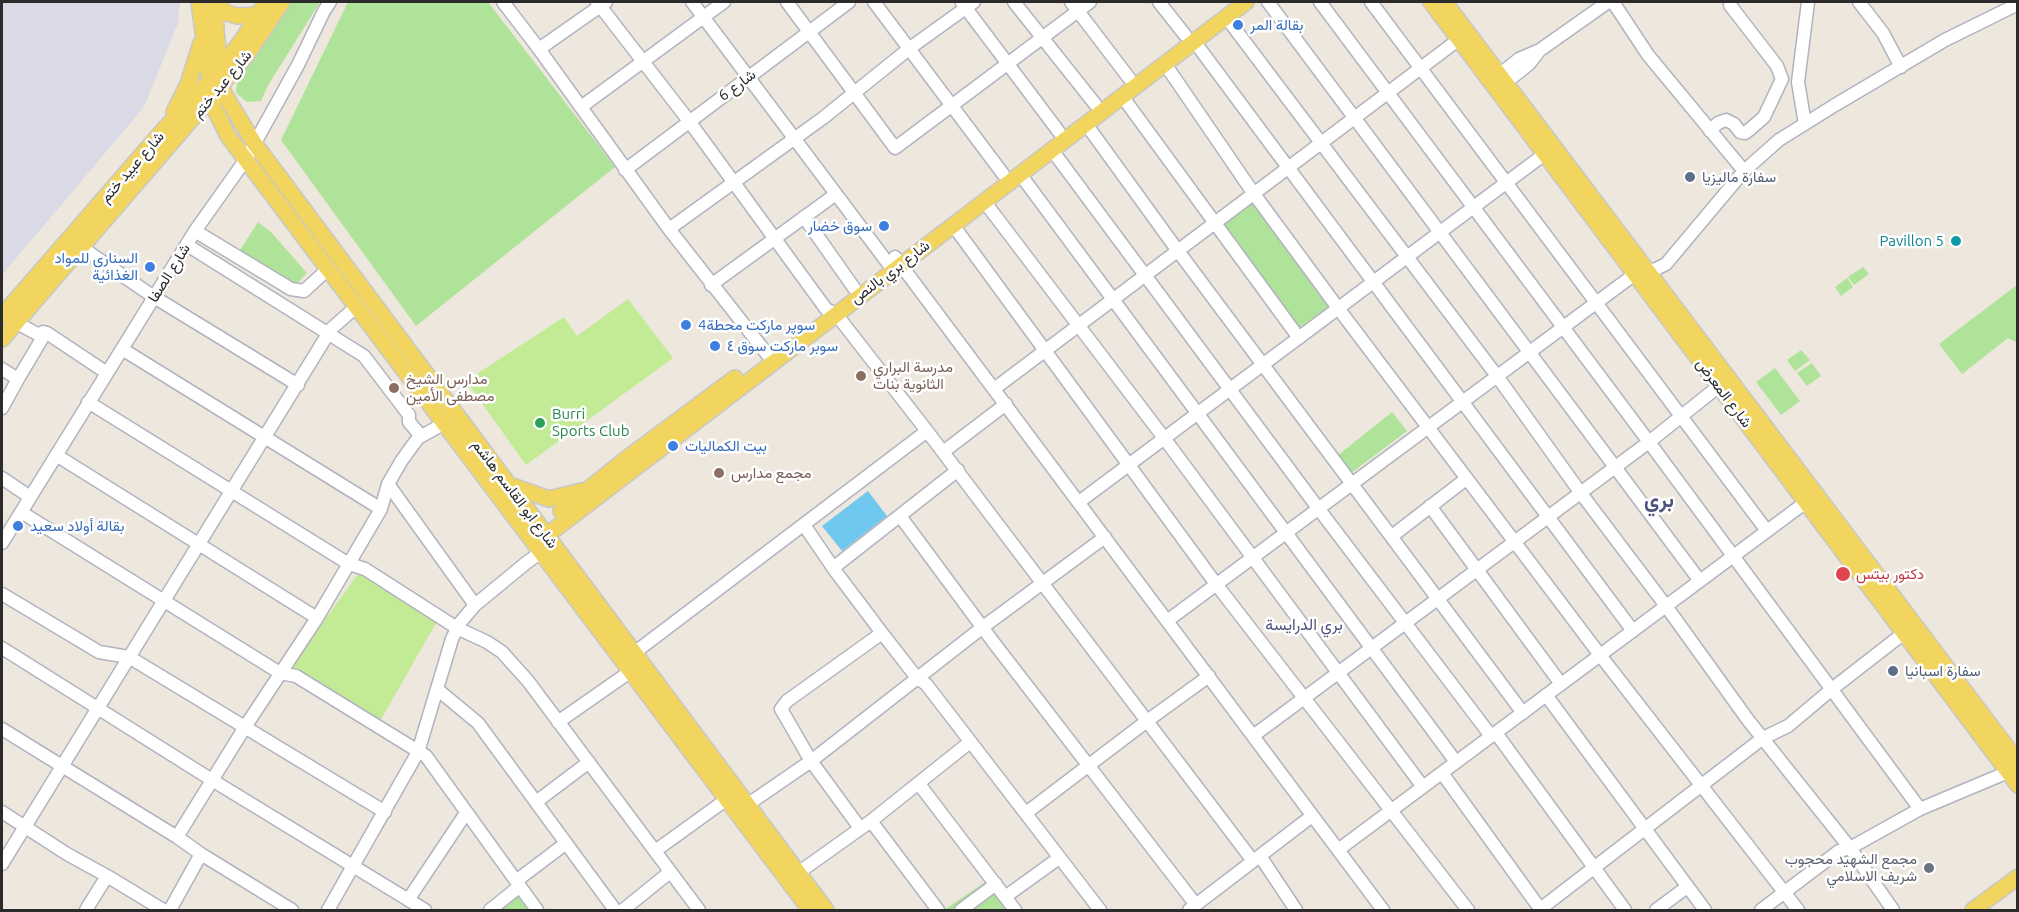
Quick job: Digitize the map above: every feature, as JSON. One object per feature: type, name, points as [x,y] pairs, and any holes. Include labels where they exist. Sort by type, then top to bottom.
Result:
[{"type":"main road","points":[[199,2],[203,37],[215,83]]},
{"type":"main road","points":[[215,2],[215,83]]},
{"type":"main road","points":[[215,2],[227,13],[237,16],[262,8]]},
{"type":"main road","name":"شارع عبد ختم","points":[[156,162],[215,83],[246,56],[282,2]]},
{"type":"main road","name":"شارع بري بالنص","points":[[541,540],[587,489],[767,354],[831,311],[854,288],[953,225],[1052,150],[1165,64],[1229,2]]},
{"type":"main road","name":"شارع بري بالنص","points":[[541,540],[894,264],[1003,174],[1129,78],[1246,2]]},
{"type":"main road","name":"شارع المعرض","points":[[1431,2],[1463,36],[1641,273],[1806,502],[1828,522],[1904,633],[2013,767]]},
{"type":"main road","name":"شارع المعرض","points":[[1444,2],[1463,36]]},
{"type":"main road","name":"شارع عبيد ختم","points":[[2,339],[8,319],[167,126],[215,83],[262,8]]},
{"type":"main road","points":[[167,126],[188,84],[203,37]]},
{"type":"main road","name":"شارع ابو القاسم هاشم","points":[[215,83],[224,92],[254,142],[507,484],[541,540],[631,671],[810,910]]},
{"type":"main road","name":"شارع ابو القاسم هاشم","points":[[215,83],[213,106],[218,119],[246,159],[445,423],[634,653],[826,910]]},
{"type":"main road","name":"شارع عبيد ختم","points":[[8,319],[81,246],[156,162]]},
{"type":"main road","name":"شارع المعرض","points":[[1725,388],[2013,767],[2018,785]]},
{"type":"main road","points":[[507,484],[549,499],[587,489]]},
{"type":"main road","points":[[1973,910],[2017,878]]},
{"type":"street","name":"شارع الصفا","points":[[2,543],[195,231],[246,159],[330,2]]},
{"type":"street","points":[[503,2],[669,229],[767,354]]},
{"type":"street","points":[[692,2],[836,194],[1006,404],[1383,910]]},
{"type":"street","points":[[581,107],[724,2]]},
{"type":"street","points":[[787,2],[895,148],[1042,38],[1074,6],[1090,2]]},
{"type":"street","name":"شارع 6","points":[[625,170],[849,2]]},
{"type":"street","points":[[874,2],[1003,174]]},
{"type":"street","points":[[1014,2],[1095,104]]},
{"type":"street","points":[[1159,2],[1190,38],[1289,167],[1633,631]]},
{"type":"street","points":[[1268,2],[1700,581]]},
{"type":"street","points":[[1320,2],[1920,808]]},
{"type":"street","points":[[1371,2],[1767,531]]},
{"type":"street","points":[[1498,83],[1529,64],[1539,50],[1608,2]]},
{"type":"street","points":[[1613,2],[1642,47],[1744,171]]},
{"type":"street","points":[[1804,124],[1798,82],[1808,2]]},
{"type":"street","points":[[1860,2],[1883,33],[1901,66]]},
{"type":"street","points":[[539,49],[601,3],[642,62],[831,311],[927,430],[1147,721],[1296,910]]},
{"type":"street","points":[[669,229],[794,138],[967,4],[1059,132]]},
{"type":"street","points":[[1167,621],[1597,302],[1641,273],[1663,266],[1744,171],[1779,140],[1945,40],[2018,4]]},
{"type":"street","points":[[1710,131],[1718,123],[1726,120],[1734,124],[1740,132],[1745,133],[1764,117],[1782,79],[1777,66],[1730,5]]},
{"type":"street","points":[[1074,6],[1129,78]]},
{"type":"street","points":[[1226,17],[1497,376],[1580,492],[1763,738],[1850,848],[1893,910]]},
{"type":"street","points":[[994,389],[1463,36]]},
{"type":"street","points":[[1165,64],[1254,194],[1338,308],[1600,655],[1798,910]]},
{"type":"street","points":[[1122,96],[1299,338]]},
{"type":"street","points":[[1086,124],[1523,713]]},
{"type":"street","points":[[1052,150],[1404,623],[1494,735],[1625,910]]},
{"type":"street","points":[[1079,502],[1549,151]]},
{"type":"street","points":[[1020,174],[1456,762]]},
{"type":"street","points":[[711,285],[836,194]]},
{"type":"street","points":[[984,201],[1164,438],[1423,787]]},
{"type":"street","points":[[804,218],[854,288]]},
{"type":"street","points":[[953,225],[1216,584],[1468,910]]},
{"type":"street","points":[[195,231],[291,290],[304,291],[329,268]]},
{"type":"street","points":[[187,245],[364,356],[409,415],[409,422],[421,436]]},
{"type":"street","points":[[81,246],[154,297],[298,385]]},
{"type":"street","points":[[2,864],[329,333],[357,306]]},
{"type":"street","points":[[8,319],[43,337]]},
{"type":"street","points":[[2,408],[43,337],[43,332],[107,373]]},
{"type":"street","points":[[122,349],[381,508]]},
{"type":"street","points":[[2,369],[18,379]]},
{"type":"street","points":[[1253,736],[1616,467],[1681,416],[1725,388]]},
{"type":"street","points":[[88,402],[348,564],[365,569],[457,628],[502,652],[528,681],[699,910]]},
{"type":"street","points":[[943,452],[1006,404]]},
{"type":"street","points":[[177,837],[245,727],[317,618],[381,508],[388,484],[415,440],[445,423]]},
{"type":"street","points":[[634,653],[927,430]]},
{"type":"street","points":[[56,455],[317,618]]},
{"type":"street","points":[[833,568],[958,470]]},
{"type":"street","points":[[2,478],[30,497]]},
{"type":"street","points":[[1392,536],[1466,479]]},
{"type":"street","points":[[388,484],[475,605]]},
{"type":"street","points":[[1338,850],[1806,502]]},
{"type":"street","points":[[1430,506],[1561,684]]},
{"type":"street","points":[[21,512],[280,673],[296,676],[426,756],[537,910]]},
{"type":"street","points":[[900,516],[1090,765],[1192,908],[1312,816]]},
{"type":"street","points":[[804,525],[882,633],[917,678],[926,684],[1100,910]]},
{"type":"street","points":[[747,805],[811,761],[1042,582],[1105,537]]},
{"type":"street","points":[[328,910],[418,752],[457,628],[475,605],[526,562],[541,540]]},
{"type":"street","points":[[2,594],[99,652],[129,657],[385,812]]},
{"type":"street","points":[[860,828],[811,761],[781,709],[787,700],[882,633]]},
{"type":"street","points":[[1442,773],[1540,910],[1763,738],[1788,726],[1904,633]]},
{"type":"street","points":[[2,648],[425,910]]},
{"type":"street","points":[[558,722],[631,671]]},
{"type":"street","points":[[1026,813],[1209,676]]},
{"type":"street","points":[[437,689],[478,723],[615,910]]},
{"type":"street","points":[[1546,695],[1705,910]]},
{"type":"street","points":[[2,729],[292,910]]},
{"type":"street","points":[[798,873],[871,821],[970,742]]},
{"type":"street","points":[[536,802],[589,762]]},
{"type":"street","points":[[1761,910],[1839,851],[1850,848],[1920,808],[2013,767]]},
{"type":"street","points":[[919,784],[1015,910]]},
{"type":"street","points":[[655,851],[727,799]]},
{"type":"street","points":[[2,812],[67,854],[163,910]]},
{"type":"street","points":[[408,900],[466,813]]},
{"type":"street","points":[[871,821],[938,910]]},
{"type":"street","points":[[490,910],[565,844]]},
{"type":"street","points":[[170,910],[201,854]]},
{"type":"street","points":[[1005,897],[1059,858]]},
{"type":"street","points":[[623,910],[670,872]]},
{"type":"street","points":[[86,910],[107,876]]},
{"type":"street","points":[[961,910],[996,884]]},
{"type":"street","points":[[1656,910],[1687,887]]},
{"type":"shaded area","points":[[2,2],[180,2],[178,23],[144,107],[2,275]]},
{"type":"green space","points":[[290,2],[320,2],[267,87],[261,101],[247,102],[236,93],[238,71]]},
{"type":"green space","points":[[348,2],[488,2],[615,167],[416,326],[281,140]]},
{"type":"green space","points":[[1253,199],[1331,305],[1296,330],[1218,224]]},
{"type":"green space","points":[[258,222],[271,232],[307,273],[296,285],[240,250]]},
{"type":"green space","points":[[1863,267],[1869,274],[1854,285],[1848,277]]},
{"type":"green space","points":[[1847,278],[1853,287],[1841,296],[1835,287]]},
{"type":"green space","points":[[2017,285],[2017,340],[2015,342],[2008,338],[1962,374],[1939,344]]},
{"type":"green space","name":"Burri Sports Club","points":[[628,299],[673,358],[526,465],[466,381],[564,317],[577,336]]},
{"type":"green space","points":[[1801,350],[1810,360],[1795,371],[1787,360]]},
{"type":"green space","points":[[1812,363],[1821,376],[1807,386],[1797,373]]},
{"type":"green space","points":[[1775,368],[1800,401],[1781,415],[1756,382]]},
{"type":"green space","points":[[1392,412],[1407,431],[1350,474],[1337,456]]},
{"type":"green space","points":[[360,571],[436,623],[379,723],[291,667]]},
{"type":"green space","points":[[988,880],[1010,910],[944,910]]},
{"type":"green space","points":[[520,894],[532,910],[500,910]]},
{"type":"water","points":[[868,491],[887,516],[842,551],[822,526]]},
{"type":"place","name":"بقالة المر","points":[[1238,25]]},
{"type":"place","name":"سفارة ماليزيا","points":[[1690,177]]},
{"type":"place","name":"سوق خضار","points":[[884,226]]},
{"type":"place","name":"Pavillon 5","points":[[1956,241]]},
{"type":"place","name":"السناري للمواد الغذائية","points":[[150,267]]},
{"type":"place","name":"سوپر مارکت محطة4","points":[[686,325]]},
{"type":"place","name":"سوبر ماركت سوق ٤","points":[[715,346]]},
{"type":"place","name":"مدرسة البراري الثانوية بنات","points":[[861,376]]},
{"type":"place","name":"مدارس الشيخ مصطفى الأمين","points":[[394,388]]},
{"type":"place","name":"Burri Sports Club","points":[[540,423]]},
{"type":"place","name":"بيت الكماليات","points":[[673,446]]},
{"type":"place","name":"مجمع مدارس","points":[[719,473]]},
{"type":"place","name":"بقالة أولاد سعيد","points":[[18,526]]},
{"type":"place","name":"دكتور بيتس","points":[[1843,574]]},
{"type":"place","name":"سفارة اسبانيا","points":[[1893,671]]},
{"type":"place","name":"مجمع الشهيد محجوب شريف الاسلامي","points":[[1929,868]]},
{"type":"district","name":"بري","points":[[1659,500]]},
{"type":"district","name":"بري الدرايسة","points":[[1304,625]]}]
